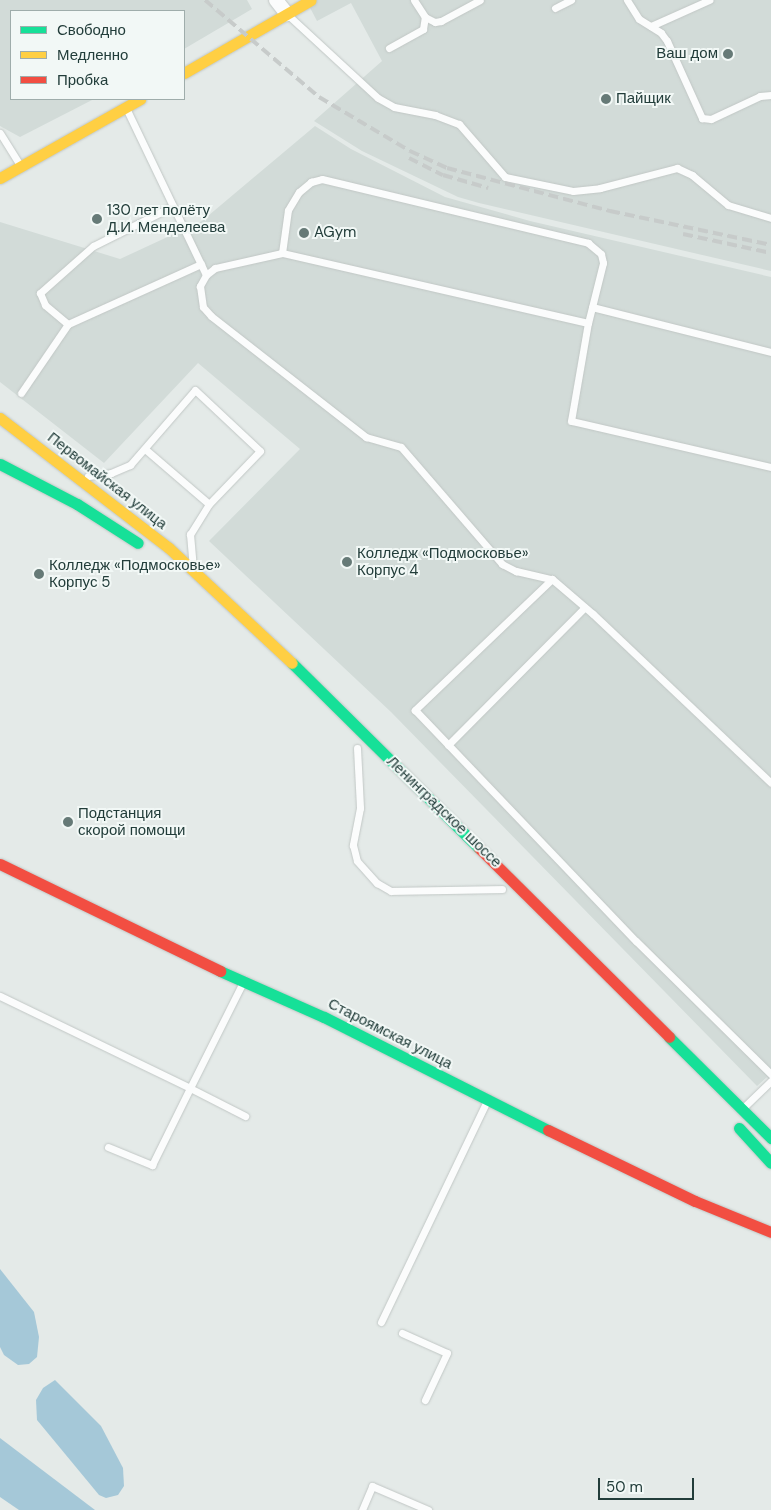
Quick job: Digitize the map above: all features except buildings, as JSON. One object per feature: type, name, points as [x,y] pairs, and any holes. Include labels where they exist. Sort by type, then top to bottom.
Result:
[{"type":"main road","points":[[185,72],[311,0]]},
{"type":"main road","points":[[0,178],[138,100]]},
{"type":"main road","name":"Первомайская улица","points":[[0,418],[80,477],[193,570]]},
{"type":"main road","points":[[0,422],[8,439]]},
{"type":"main road","points":[[0,464],[77,504],[151,553]]},
{"type":"main road","name":"Ленинградское шоссе","points":[[193,570],[261,632],[771,1138]]},
{"type":"main road","name":"Ленинградское шоссе","points":[[354,745],[371,762]]},
{"type":"main road","name":"Староямская улица","points":[[0,864],[244,982],[324,1016],[487,1101],[695,1201],[769,1232]]},
{"type":"main road","name":"Ленинградское шоссе","points":[[488,876],[505,892]]},
{"type":"main road","points":[[543,930],[685,1071]]},
{"type":"main road","points":[[731,1120],[771,1163]]},
{"type":"street","points":[[276,0],[287,14]]},
{"type":"lane","points":[[414,0],[425,17],[441,21],[480,0]]},
{"type":"lane","points":[[555,8],[571,0]]},
{"type":"lane","points":[[627,0],[639,19],[651,26],[667,41],[705,120],[760,96],[771,95]]},
{"type":"lane","points":[[651,26],[709,0]]},
{"type":"lane","points":[[287,14],[378,98],[394,107],[435,114],[459,124],[505,177],[573,191],[600,188],[677,168],[692,175],[728,205],[771,218]]},
{"type":"lane","points":[[389,48],[420,32],[425,17]]},
{"type":"lane","points":[[126,107],[206,275]]},
{"type":"lane","points":[[0,133],[21,166]]},
{"type":"lane","points":[[282,254],[288,210],[299,192],[311,182],[322,179],[588,243],[601,254],[604,264],[588,323],[572,421],[771,467]]},
{"type":"lane","points":[[68,324],[45,305],[40,293],[51,281],[93,246],[173,206]]},
{"type":"lane","points":[[588,323],[282,254],[215,268],[206,275],[200,296],[211,316],[366,437],[401,447],[502,564],[516,571],[552,579],[585,607],[771,783]]},
{"type":"lane","points":[[21,394],[68,324],[201,264]]},
{"type":"lane","points":[[592,307],[771,352]]},
{"type":"lane","points":[[80,477],[111,473],[130,465],[195,390],[260,451],[209,504],[190,534],[193,570]]},
{"type":"lane","points":[[145,449],[209,504]]},
{"type":"lane","points":[[552,579],[415,710],[636,941],[771,1074]]},
{"type":"lane","points":[[448,745],[585,607]]},
{"type":"lane","points":[[354,745],[360,808],[353,845],[357,861],[377,883],[391,891],[505,892]]},
{"type":"lane","points":[[108,1147],[152,1165],[244,982]]},
{"type":"lane","points":[[0,996],[244,1116]]},
{"type":"lane","points":[[742,1108],[771,1081]]},
{"type":"lane","points":[[381,1322],[487,1101]]},
{"type":"lane","points":[[402,1333],[447,1353],[425,1400]]},
{"type":"lane","points":[[362,1510],[372,1486],[428,1510]]},
{"type":"shaded area","points":[[0,0],[247,0],[252,9],[185,48],[185,10],[10,10],[10,100],[92,100],[20,137],[0,126]]},
{"type":"shaded area","points":[[306,0],[771,0],[771,271],[458,197],[362,151],[314,121],[382,61],[351,3],[317,21]]},
{"type":"shaded area","points":[[315,126],[351,149],[445,197],[530,221],[771,277],[771,1081],[767,1077],[757,1086],[391,712],[209,541],[300,449],[198,363],[104,463],[0,382],[0,222],[120,259],[202,221]]},
{"type":"water","points":[[0,1269],[34,1312],[39,1337],[37,1357],[29,1364],[18,1365],[4,1355],[0,1347]]},
{"type":"water","points":[[55,1380],[101,1426],[123,1468],[124,1486],[118,1495],[106,1498],[99,1495],[37,1420],[36,1400],[43,1388]]},
{"type":"water","points":[[0,1438],[95,1510],[19,1510],[0,1497]]},
{"type":"railway","points":[[205,0],[319,97],[410,151],[447,168],[610,211],[771,245]]},
{"type":"railway","points":[[409,158],[443,175],[488,188]]},
{"type":"railway","points":[[683,234],[771,253]]},
{"type":"traffic: fast","points":[[0,464],[77,504],[138,543]]},
{"type":"traffic: fast","points":[[292,663],[479,848]]},
{"type":"traffic: fast","points":[[220,971],[324,1017],[548,1130]]},
{"type":"traffic: fast","points":[[669,1037],[771,1138]]},
{"type":"traffic: fast","points":[[739,1128],[771,1163]]},
{"type":"traffic: slow","points":[[185,72],[311,0]]},
{"type":"traffic: slow","points":[[0,178],[138,100]]},
{"type":"traffic: slow","points":[[0,418],[169,548],[292,663]]},
{"type":"traffic: jam","points":[[479,848],[669,1037]]},
{"type":"traffic: jam","points":[[0,864],[220,971]]},
{"type":"traffic: jam","points":[[548,1130],[695,1201],[771,1232]]},
{"type":"place","name":"Ваш дом","points":[[728,54]]},
{"type":"place","name":"Пайщик","points":[[606,99]]},
{"type":"place","name":"130 лет полёту Д.И. Менделеева","points":[[97,219]]},
{"type":"place","name":"AGym","points":[[304,233]]},
{"type":"place","name":"Колледж «Подмосковье» Корпус 4","points":[[347,562]]},
{"type":"place","name":"Колледж «Подмосковье» Корпус 5","points":[[39,574]]},
{"type":"place","name":"Подстанция скорой помощи","points":[[68,822]]}]
